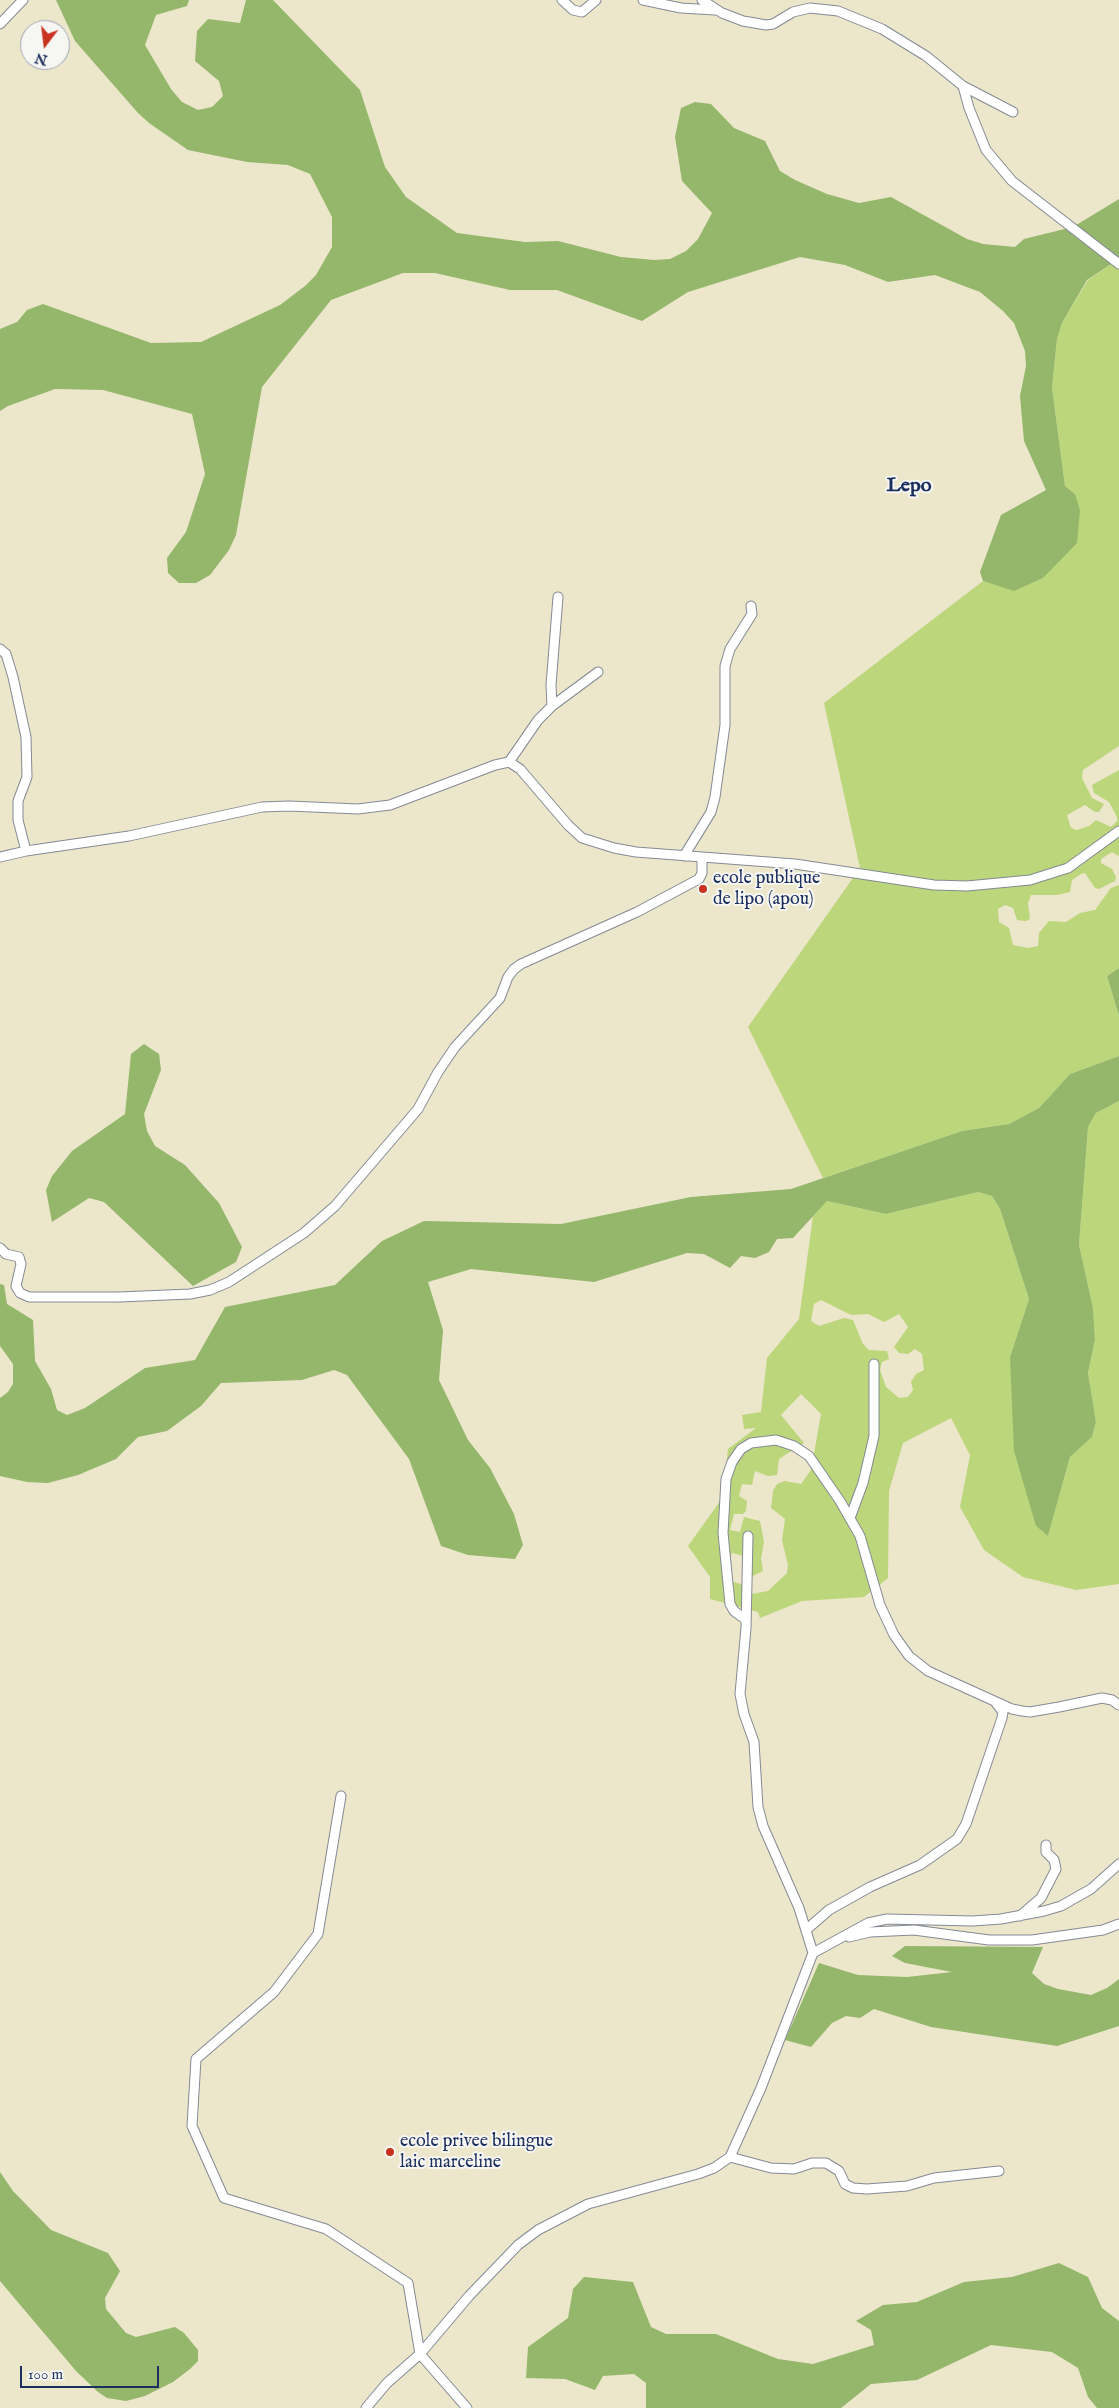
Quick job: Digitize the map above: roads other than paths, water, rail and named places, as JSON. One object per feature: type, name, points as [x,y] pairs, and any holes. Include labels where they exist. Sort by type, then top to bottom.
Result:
[{"type":"street","points":[[0,24],[23,0]]},
{"type":"street","points":[[562,0],[573,10],[582,12],[596,0]]},
{"type":"street","points":[[643,0],[681,8],[715,10]]},
{"type":"street","points":[[702,0],[715,10],[743,21],[766,25],[773,24],[793,12],[810,8],[822,8],[846,13],[882,29],[926,56],[963,86],[1013,112]]},
{"type":"street","points":[[963,86],[969,108],[986,150],[1012,181],[1119,264]]},
{"type":"street","points":[[552,706],[551,685],[558,597]]},
{"type":"street","points":[[684,856],[711,812],[715,797],[725,726],[725,666],[730,649],[752,614],[751,606]]},
{"type":"street","points":[[0,649],[6,654],[13,677],[26,737],[27,777],[18,801],[18,820],[26,851]]},
{"type":"street","points":[[509,762],[532,726],[552,706],[598,672]]},
{"type":"street","points":[[0,857],[26,851],[129,836],[262,808],[289,806],[358,809],[390,805],[495,765],[509,762],[520,769],[568,825],[582,838],[614,848],[684,856],[796,864],[934,884],[984,885],[1030,880],[1068,868],[1119,830]]},
{"type":"street","points":[[0,1248],[6,1254],[19,1257],[21,1264],[16,1286],[20,1293],[29,1297],[119,1297],[190,1294],[210,1290],[229,1282],[304,1233],[335,1206],[418,1109],[438,1072],[456,1046],[500,998],[508,977],[514,969],[521,964],[638,912],[698,879],[702,873],[702,857]]},
{"type":"street","points":[[850,1518],[863,1484],[874,1436],[874,1364]]},
{"type":"street","points":[[745,1619],[734,1612],[730,1604],[723,1533],[726,1479],[732,1462],[741,1449],[751,1443],[776,1440],[794,1446],[809,1456],[850,1518],[860,1536],[880,1606],[894,1635],[909,1656],[928,1671],[1012,1709],[1030,1712],[1102,1698],[1112,1700],[1119,1705]]},
{"type":"street","points":[[366,2408],[387,2384],[420,2354],[469,2296],[518,2245],[538,2230],[588,2204],[698,2174],[714,2168],[730,2157],[761,2088],[813,1953],[799,1908],[763,1826],[758,1806],[754,1742],[744,1714],[740,1694],[748,1536]]},
{"type":"street","points":[[806,1930],[829,1910],[870,1887],[920,1865],[960,1836],[977,1794],[1002,1718],[1001,1709],[994,1701]]},
{"type":"street","points":[[342,1796],[318,1934],[274,1992],[196,2059],[192,2126],[224,2198],[326,2228],[408,2283],[420,2354],[467,2408]]},
{"type":"street","points":[[1019,1916],[1041,1898],[1056,1869],[1054,1860],[1046,1852],[1046,1845]]},
{"type":"street","points":[[813,1953],[868,1923],[887,1919],[973,1921],[1019,1916],[1061,1906],[1092,1889],[1119,1864]]},
{"type":"street","points":[[836,1940],[870,1932],[914,1930],[989,1940],[1032,1940],[1096,1931],[1119,1924]]},
{"type":"street","points":[[730,2157],[771,2168],[794,2170],[812,2162],[826,2163],[839,2171],[845,2184],[853,2188],[867,2190],[907,2186],[934,2178],[999,2171]]},
{"type":"place","name":"ecole publique de lipo (apou)","points":[[703,889]]},
{"type":"place","name":"ecole privee bilingue laic marceline","points":[[390,2152]]},
{"type":"district","name":"Lepo","points":[[909,487]]}]
